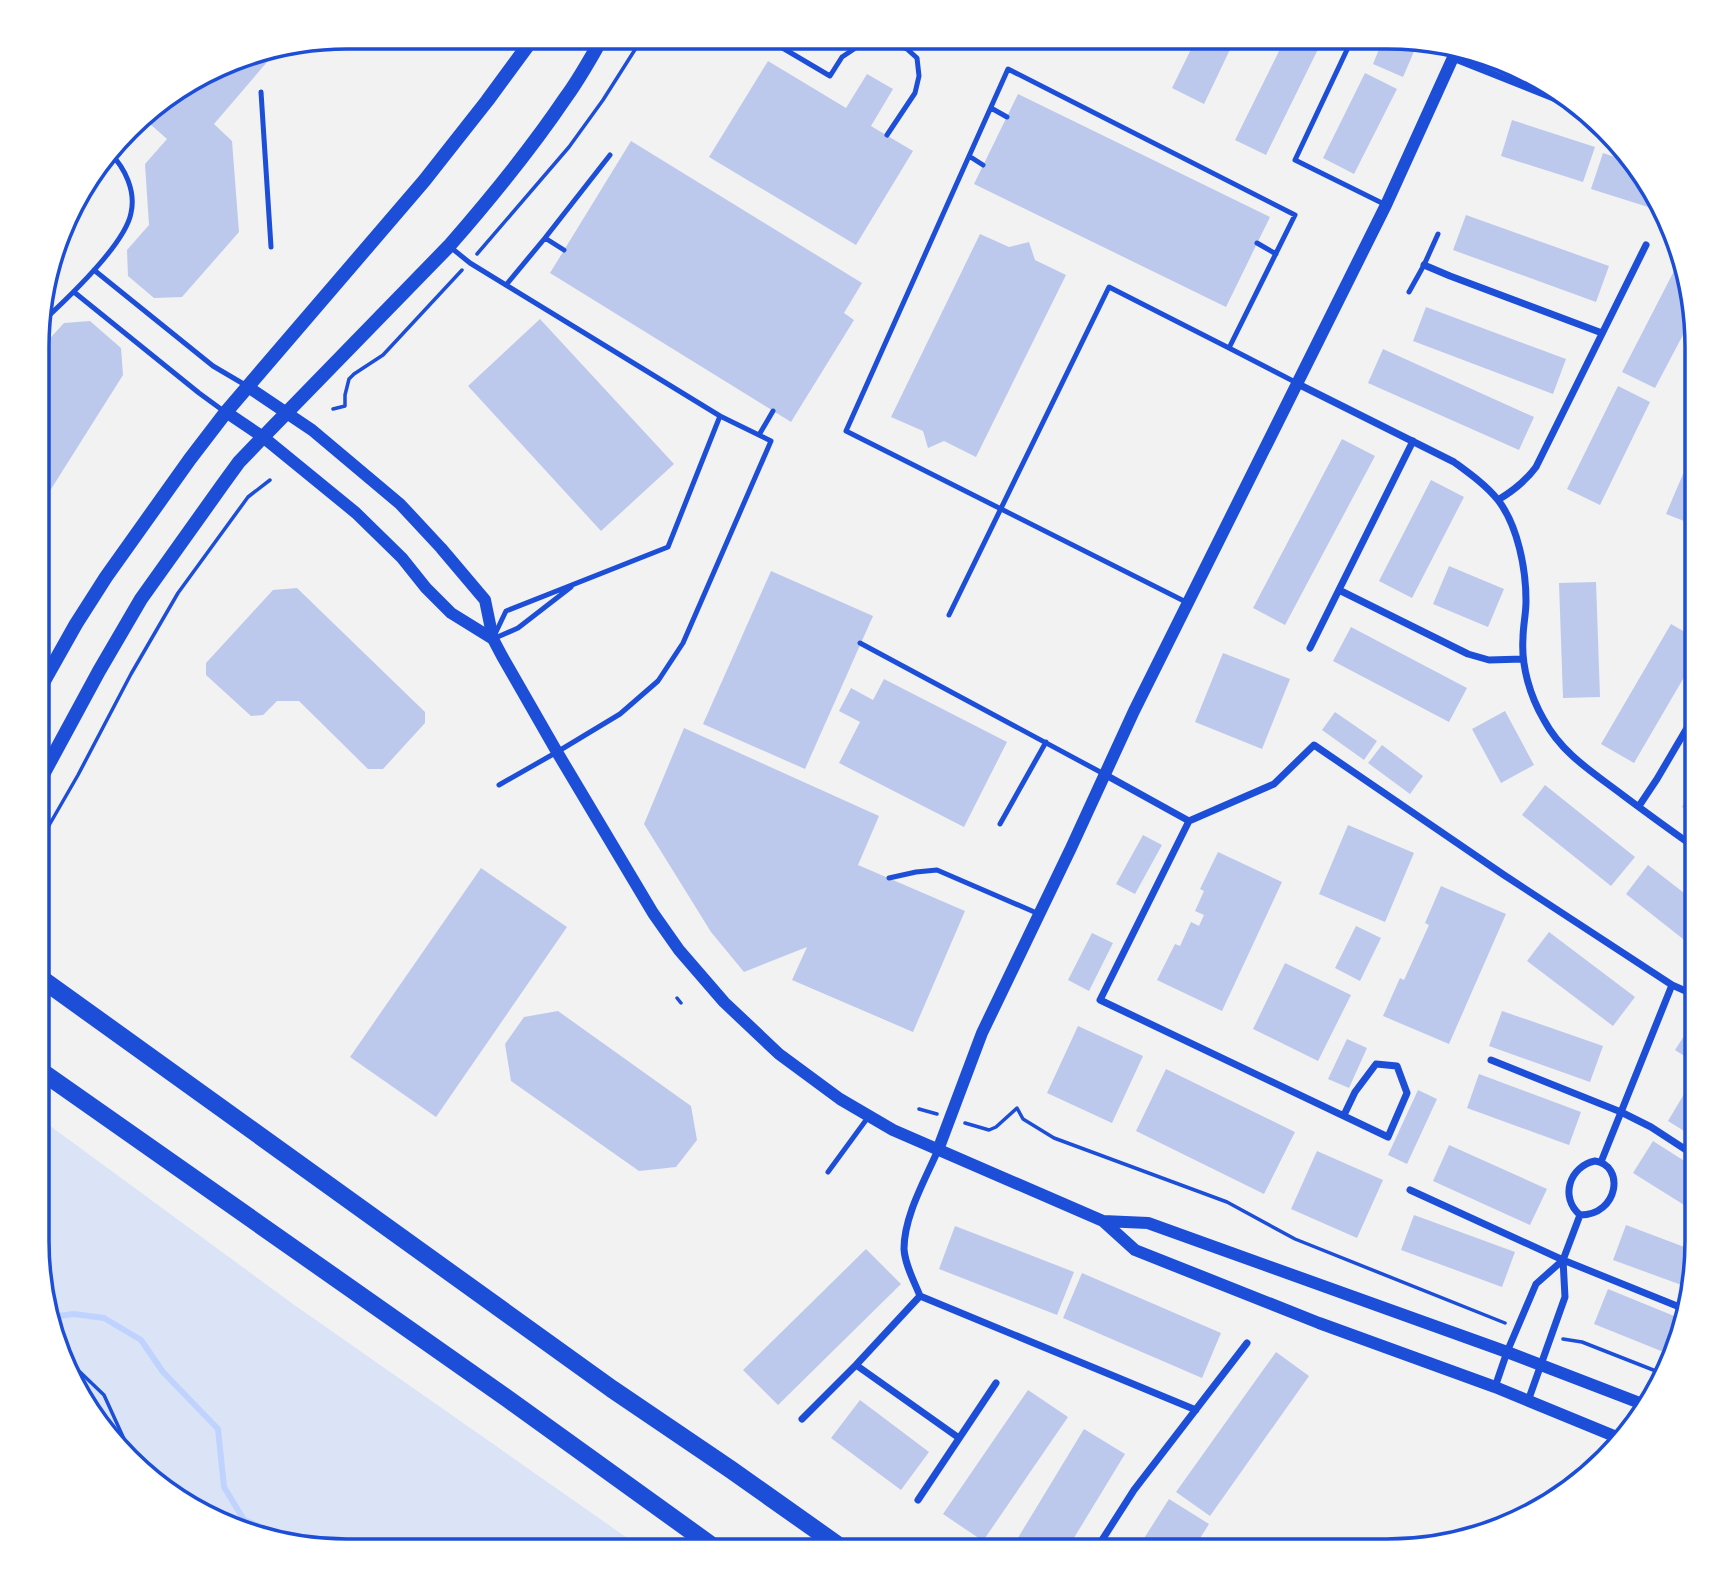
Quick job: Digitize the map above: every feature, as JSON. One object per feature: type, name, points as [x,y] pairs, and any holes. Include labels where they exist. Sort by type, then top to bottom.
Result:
[{"type":"main road","points":[[49,664],[106,577],[226,412],[424,181],[525,49]]},
{"type":"main road","points":[[49,763],[141,599],[239,462],[449,246],[533,143],[567,96],[596,49]]},
{"type":"main road","points":[[49,983],[611,1389],[829,1539]]},
{"type":"main road","points":[[49,1077],[702,1539]]},
{"type":"street","points":[[1196,1410],[920,1296],[904,1250],[908,1221],[982,1034],[1104,774],[1386,205],[1454,57]]},
{"type":"street","points":[[1472,62],[1540,91]]},
{"type":"street","points":[[1497,500],[1512,492],[1536,467],[1646,245]]},
{"type":"street","points":[[1424,264],[1602,333]]},
{"type":"street","points":[[1298,384],[1454,462],[1497,500],[1516,536],[1524,568],[1526,603],[1523,659],[1535,701],[1544,721],[1574,759],[1685,840]]},
{"type":"street","points":[[248,387],[312,430],[400,504],[485,600],[493,639],[653,913],[724,1002],[779,1054],[841,1099],[893,1130],[1103,1221],[1135,1250],[1319,1323],[1495,1387],[1612,1435]]},
{"type":"street","points":[[226,412],[262,437],[356,513],[451,612],[493,639]]},
{"type":"street","points":[[1310,648],[1413,441]]},
{"type":"street","points":[[1339,590],[1468,654],[1489,660],[1523,659]]},
{"type":"street","points":[[1639,806],[1685,731]]},
{"type":"street","points":[[1344,1115],[1355,1092],[1376,1064],[1397,1066],[1407,1093],[1388,1137],[1100,1000],[1189,821],[1274,785],[1314,745],[1504,876],[1672,985],[1685,991]]},
{"type":"street","points":[[1104,774],[1189,821]]},
{"type":"street","points":[[1601,1162],[1672,985]]},
{"type":"street","points":[[1490,1060],[1621,1112],[1685,1149]]},
{"type":"street","points":[[1601,1162],[1610,1170],[1614,1189],[1612,1198],[1599,1211],[1580,1215],[1569,1199],[1570,1181],[1584,1164],[1601,1162]]},
{"type":"street","points":[[1410,1190],[1563,1260],[1677,1306]]},
{"type":"street","points":[[1528,1401],[1566,1297],[1563,1260],[1580,1215]]},
{"type":"street","points":[[1103,1221],[1147,1223],[1540,1364],[1638,1402]]},
{"type":"street","points":[[1495,1387],[1536,1284],[1563,1260]]},
{"type":"street","points":[[802,1419],[856,1366],[920,1296]]},
{"type":"street","points":[[1103,1539],[1134,1490],[1247,1343]]},
{"type":"street","points":[[856,1366],[959,1438]]},
{"type":"street","points":[[918,1500],[996,1383]]},
{"type":"lane","points":[[784,49],[830,76],[842,57],[854,49]]},
{"type":"lane","points":[[887,135],[915,93],[919,76],[917,58],[907,49]]},
{"type":"lane","points":[[1347,49],[1294,160],[1386,205]]},
{"type":"lane","points":[[1188,603],[846,431],[1008,69],[1295,215],[1229,348]]},
{"type":"lane","points":[[261,92],[271,247]]},
{"type":"lane","points":[[991,108],[1007,117]]},
{"type":"lane","points":[[506,285],[610,155]]},
{"type":"lane","points":[[969,156],[983,165]]},
{"type":"lane","points":[[51,314],[94,270],[125,229],[131,213],[132,195],[128,180],[116,159]]},
{"type":"lane","points":[[1409,292],[1437,234]]},
{"type":"lane","points":[[545,238],[564,250]]},
{"type":"lane","points":[[1257,243],[1276,254]]},
{"type":"lane","points":[[449,246],[470,263],[720,416],[771,441],[683,643],[658,681],[620,714],[499,785]]},
{"type":"lane","points":[[94,270],[213,366],[248,387]]},
{"type":"lane","points":[[949,615],[1109,287],[1298,384]]},
{"type":"lane","points":[[74,292],[226,412]]},
{"type":"lane","points":[[759,435],[773,411]]},
{"type":"lane","points":[[493,639],[506,611],[668,547],[720,416]]},
{"type":"lane","points":[[493,639],[518,628],[576,583]]},
{"type":"lane","points":[[860,643],[1104,774]]},
{"type":"lane","points":[[1000,824],[1046,743]]},
{"type":"lane","points":[[889,878],[937,870],[1040,914]]},
{"type":"lane","points":[[828,1172],[869,1116]]},
{"type":"path","points":[[332,409],[345,406],[349,379],[383,355],[470,263],[569,147],[635,49]]},
{"type":"path","points":[[49,825],[178,593],[248,497],[270,480]]},
{"type":"path","points":[[677,998],[681,1003]]},
{"type":"path","points":[[919,1109],[989,1130],[1017,1108],[1023,1119],[1054,1139],[1227,1202],[1295,1240],[1517,1328]]},
{"type":"path","points":[[1550,1337],[1582,1342],[1655,1371]]},
{"type":"path","points":[[80,1373],[104,1395],[123,1437]]},
{"type":"shaded area","points":[[49,1125],[293,1304],[629,1539],[347,1539],[308,1536],[251,1523],[215,1508],[181,1489],[136,1452],[99,1407],[80,1373],[65,1337],[55,1299],[50,1260]]},
{"type":"building","points":[[1191,49],[1230,49],[1204,104],[1172,88]]},
{"type":"building","points":[[1280,49],[1318,49],[1266,155],[1235,140]]},
{"type":"building","points":[[1379,49],[1414,51],[1403,77],[1373,64]]},
{"type":"building","points":[[269,59],[214,124],[232,141],[239,232],[182,297],[154,298],[128,276],[127,250],[149,225],[145,164],[167,139],[150,124],[181,99],[215,80]]},
{"type":"building","points":[[768,61],[846,108],[867,74],[893,89],[871,126],[913,151],[856,245],[709,157]]},
{"type":"building","points":[[1365,73],[1397,89],[1354,174],[1323,158]]},
{"type":"building","points":[[1018,94],[1270,217],[1226,307],[974,184]]},
{"type":"building","points":[[1512,120],[1595,147],[1583,182],[1501,156]]},
{"type":"building","points":[[631,141],[862,283],[844,313],[854,320],[791,422],[550,273]]},
{"type":"building","points":[[1603,153],[1616,157],[1635,181],[1650,208],[1591,189]]},
{"type":"building","points":[[1466,215],[1609,266],[1596,302],[1453,250]]},
{"type":"building","points":[[980,234],[1009,247],[1029,242],[1035,260],[1066,275],[976,457],[944,441],[928,448],[923,431],[891,417]]},
{"type":"building","points":[[1674,271],[1684,333],[1655,388],[1622,372]]},
{"type":"building","points":[[1426,307],[1566,359],[1553,394],[1413,341]]},
{"type":"building","points":[[540,319],[674,464],[601,531],[468,386]]},
{"type":"building","points":[[90,321],[121,348],[123,375],[49,492],[49,339],[64,323]]},
{"type":"building","points":[[1383,349],[1534,417],[1519,450],[1368,383]]},
{"type":"building","points":[[1618,386],[1650,402],[1600,505],[1567,489]]},
{"type":"building","points":[[1342,439],[1375,456],[1285,625],[1253,608]]},
{"type":"building","points":[[1683,474],[1685,475],[1685,521],[1666,514]]},
{"type":"building","points":[[1431,480],[1464,497],[1412,598],[1379,581]]},
{"type":"building","points":[[1449,566],[1504,589],[1488,627],[1433,604]]},
{"type":"building","points":[[771,571],[873,616],[805,769],[703,724]]},
{"type":"building","points":[[1596,582],[1600,697],[1563,698],[1559,583]]},
{"type":"building","points":[[297,588],[425,712],[425,723],[383,769],[368,769],[299,701],[277,701],[263,715],[251,716],[206,675],[206,663],[273,590]]},
{"type":"building","points":[[1671,624],[1685,632],[1685,676],[1634,763],[1601,744]]},
{"type":"building","points":[[1351,627],[1467,688],[1449,722],[1333,661]]},
{"type":"building","points":[[1223,653],[1290,679],[1262,749],[1195,722]]},
{"type":"building","points":[[884,679],[1007,742],[964,827],[839,763],[860,722],[839,711],[851,688],[873,700]]},
{"type":"building","points":[[1505,711],[1534,765],[1501,783],[1472,729]]},
{"type":"building","points":[[1335,712],[1377,741],[1364,760],[1322,730]]},
{"type":"building","points":[[684,728],[879,816],[858,865],[965,911],[913,1032],[792,980],[807,947],[744,972],[711,932],[644,824]]},
{"type":"building","points":[[1382,745],[1423,776],[1410,794],[1368,763]]},
{"type":"building","points":[[1545,785],[1635,857],[1611,886],[1522,815]]},
{"type":"building","points":[[1348,825],[1414,853],[1385,922],[1319,894]]},
{"type":"building","points":[[1143,835],[1162,845],[1135,894],[1116,884]]},
{"type":"building","points":[[1218,852],[1282,882],[1222,1011],[1157,980],[1175,944],[1180,946],[1191,922],[1199,926],[1204,915],[1195,911],[1204,891],[1200,889]]},
{"type":"building","points":[[1648,865],[1685,894],[1685,941],[1626,894]]},
{"type":"building","points":[[481,868],[567,927],[436,1117],[350,1057]]},
{"type":"building","points":[[1441,886],[1506,914],[1449,1044],[1383,1016],[1400,978],[1404,980],[1429,925],[1425,923]]},
{"type":"building","points":[[1356,926],[1381,938],[1360,981],[1335,968]]},
{"type":"building","points":[[1549,932],[1635,997],[1613,1026],[1527,961]]},
{"type":"building","points":[[1092,933],[1113,943],[1089,991],[1068,980]]},
{"type":"building","points":[[1285,963],[1351,995],[1318,1061],[1253,1029]]},
{"type":"building","points":[[558,1011],[691,1106],[697,1140],[676,1167],[639,1171],[511,1081],[505,1044],[524,1017]]},
{"type":"building","points":[[1502,1011],[1603,1046],[1590,1082],[1489,1046]]},
{"type":"building","points":[[1078,1026],[1143,1056],[1112,1123],[1047,1093]]},
{"type":"building","points":[[1685,1034],[1685,1056],[1675,1050]]},
{"type":"building","points":[[1347,1039],[1367,1048],[1349,1088],[1328,1079]]},
{"type":"building","points":[[1166,1069],[1295,1132],[1264,1194],[1136,1131]]},
{"type":"building","points":[[1479,1074],[1581,1112],[1569,1145],[1467,1108]]},
{"type":"building","points":[[1418,1090],[1437,1099],[1407,1164],[1388,1155]]},
{"type":"building","points":[[1685,1092],[1685,1132],[1668,1121]]},
{"type":"building","points":[[1653,1141],[1685,1161],[1685,1206],[1633,1173]]},
{"type":"building","points":[[1449,1145],[1547,1189],[1530,1225],[1433,1181]]},
{"type":"building","points":[[1317,1151],[1383,1180],[1357,1238],[1291,1209]]},
{"type":"building","points":[[1414,1215],[1515,1252],[1502,1287],[1401,1250]]},
{"type":"building","points":[[1626,1225],[1685,1247],[1681,1285],[1613,1260]]},
{"type":"building","points":[[955,1226],[1074,1272],[1057,1315],[939,1269]]},
{"type":"building","points":[[866,1249],[901,1284],[778,1405],[743,1370]]},
{"type":"building","points":[[1082,1273],[1221,1333],[1202,1378],[1063,1318]]},
{"type":"building","points":[[1608,1289],[1675,1316],[1663,1352],[1594,1324]]},
{"type":"building","points":[[1276,1352],[1309,1376],[1210,1516],[1176,1492]]},
{"type":"building","points":[[1028,1390],[1068,1417],[984,1539],[980,1539],[943,1514]]},
{"type":"building","points":[[860,1400],[929,1452],[901,1490],[831,1438]]},
{"type":"building","points":[[1084,1429],[1125,1454],[1073,1539],[1017,1539]]},
{"type":"building","points":[[1169,1499],[1209,1524],[1200,1539],[1144,1539]]},
{"type":"waterway","points":[[59,1316],[74,1314],[104,1318],[141,1340],[163,1372],[218,1429],[224,1487],[244,1520],[253,1524]]}]
